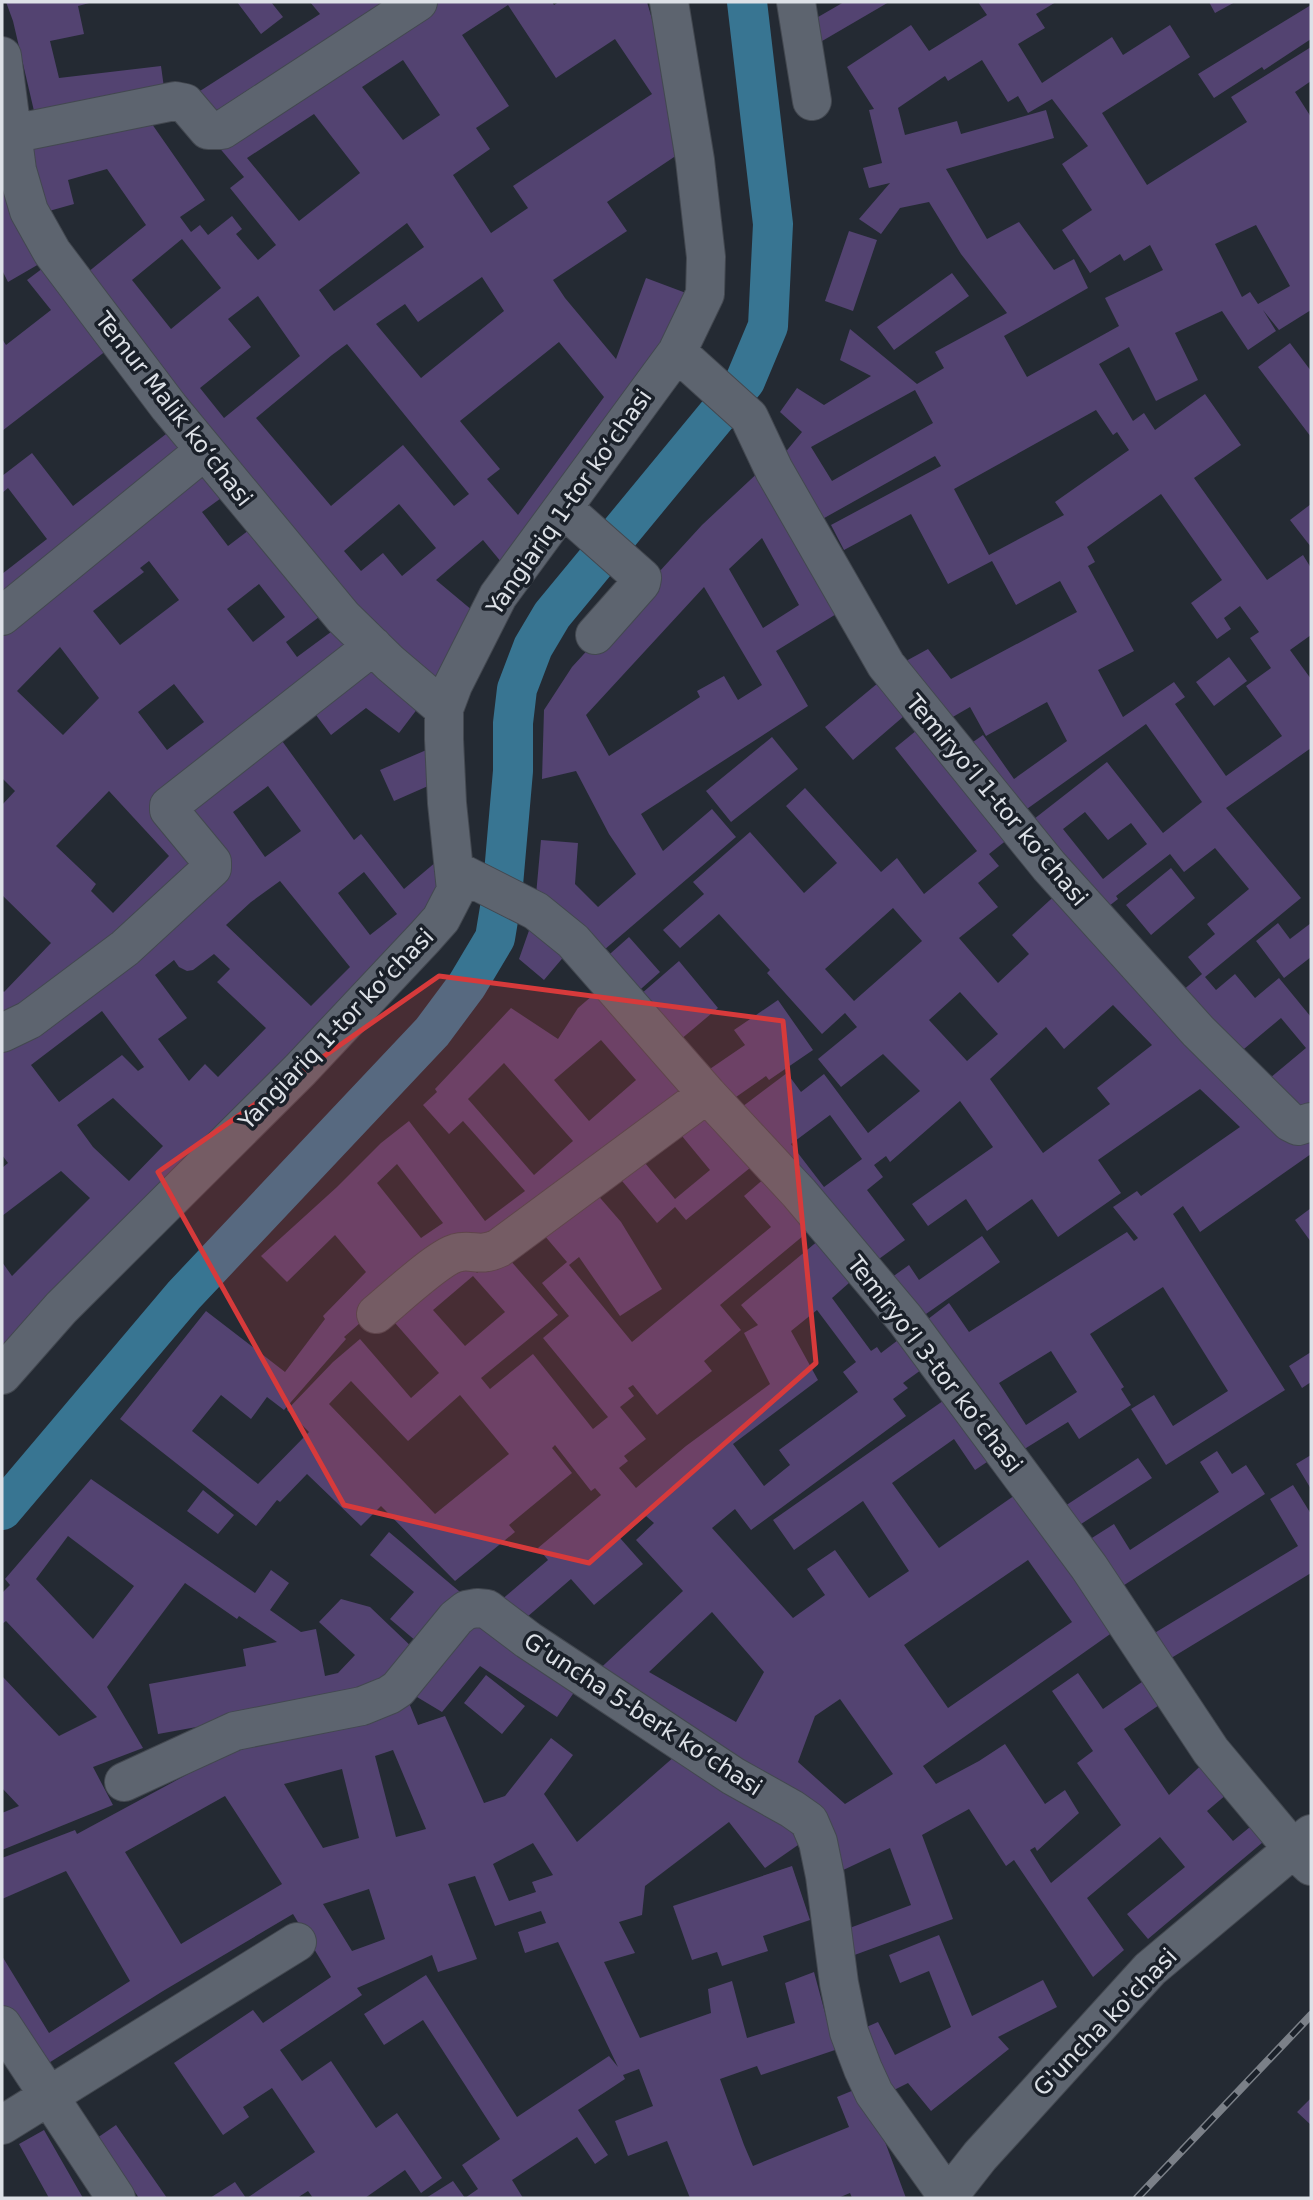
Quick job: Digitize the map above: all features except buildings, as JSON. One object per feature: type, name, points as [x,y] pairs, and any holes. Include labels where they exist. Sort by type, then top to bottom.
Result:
[{"type":"street","points":[[12,134],[176,101],[185,103],[208,130],[222,130],[418,2]]},
{"type":"street","name":"Yangiariq 1-tor koʻchasi","points":[[2,1375],[61,1308],[300,1070],[441,919],[456,890],[462,874],[447,803],[444,709],[453,685],[498,596],[576,519],[687,362],[705,294],[706,257],[695,160],[669,2]]},
{"type":"street","points":[[796,2],[812,101]]},
{"type":"street","name":"Temur Malik koʻchasi","points":[[2,55],[18,170],[29,211],[52,252],[204,451],[343,617],[444,709]]},
{"type":"street","name":"Temiryoʻl 1-tor koʻchasi","points":[[687,362],[749,417],[774,470],[886,665],[1049,866],[1198,1031],[1290,1122],[1298,1126],[1311,1122]]},
{"type":"street","points":[[2,616],[204,451]]},
{"type":"street","points":[[576,519],[640,575],[641,583],[595,635]]},
{"type":"street","points":[[2,1033],[29,1020],[125,948],[212,868],[212,862],[169,810],[169,806],[373,646]]},
{"type":"street","name":"Temiryoʻl 3-tor koʻchasi","points":[[462,874],[536,911],[573,941],[707,1094],[799,1193],[905,1319],[1089,1567],[1211,1751],[1305,1850]]},
{"type":"street","points":[[376,1314],[448,1256],[464,1251],[487,1254],[499,1248],[707,1094]]},
{"type":"street","name":"Gʻuncha 5-berk koʻchasi","points":[[124,1782],[235,1731],[362,1706],[389,1695],[398,1689],[456,1618],[466,1610],[487,1609],[528,1640],[733,1776],[809,1821],[818,1842],[825,1876],[839,1983],[849,2032],[874,2093],[947,2198]]},
{"type":"street","name":"G'uncha ko'chasi","points":[[947,2198],[980,2156],[1150,1969],[1305,1850]]},
{"type":"street","points":[[2,2126],[297,1942]]},
{"type":"street","points":[[2,2025],[116,2198]]},
{"type":"highlighted area","points":[[439,976],[783,1021],[816,1363],[589,1563],[344,1505],[158,1172]]},
{"type":"waterway","points":[[2,1510],[184,1295],[432,1032],[467,985],[495,938],[502,896],[517,689],[533,647],[552,615],[745,381],[768,326],[773,224],[747,2]]},
{"type":"railway","points":[[1137,2198],[1311,2015]]}]
